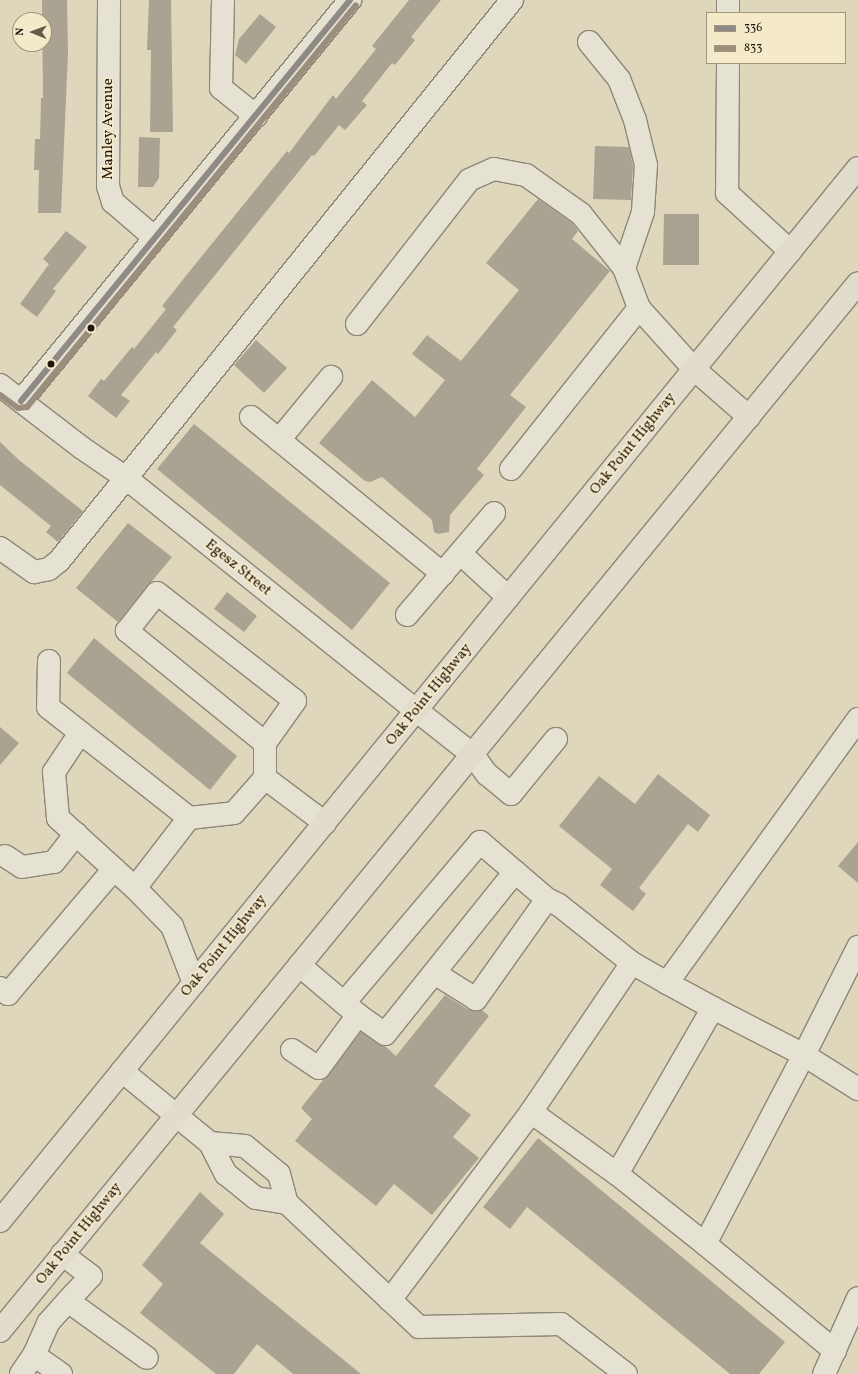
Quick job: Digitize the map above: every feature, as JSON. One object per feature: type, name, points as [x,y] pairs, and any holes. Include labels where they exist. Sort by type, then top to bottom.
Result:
[{"type":"main road","name":"Oak Point Highway","points":[[0,1222],[858,168]]},
{"type":"main road","name":"Oak Point Highway","points":[[0,1331],[174,1116],[473,755],[858,284]]},
{"type":"main road","points":[[694,369],[749,417]]},
{"type":"street","name":"Manley Avenue","points":[[109,0],[108,186],[113,202],[155,238]]},
{"type":"street","points":[[223,0],[221,88],[256,116]]},
{"type":"street","points":[[21,401],[350,0]]},
{"type":"street","points":[[0,548],[34,572],[49,569],[59,561],[512,0]]},
{"type":"street","points":[[728,0],[728,12]]},
{"type":"street","points":[[589,42],[619,79],[635,120],[646,165],[643,212],[624,268]]},
{"type":"street","points":[[728,64],[727,193],[790,251]]},
{"type":"street","points":[[357,324],[469,180],[494,169],[526,175],[581,214],[624,268],[639,308],[694,369]]},
{"type":"street","points":[[512,469],[639,308]]},
{"type":"street","points":[[279,440],[331,377]]},
{"type":"street","name":"Egesz Street","points":[[0,385],[82,448],[126,478],[473,755],[487,774],[511,794],[556,738]]},
{"type":"street","points":[[251,417],[443,574]]},
{"type":"street","points":[[408,615],[494,513]]},
{"type":"street","points":[[461,554],[508,597]]},
{"type":"street","points":[[49,661],[48,707],[189,818],[234,813],[265,778],[266,743],[295,701],[156,593],[127,631],[266,743]]},
{"type":"street","points":[[667,983],[858,719]]},
{"type":"street","points":[[80,733],[54,772],[58,818],[136,888],[172,926],[194,983]]},
{"type":"street","points":[[265,778],[325,823]]},
{"type":"street","points":[[136,888],[189,818]]},
{"type":"street","points":[[4,856],[22,867],[54,862],[76,834]]},
{"type":"street","points":[[292,1050],[319,1068],[351,1009],[480,842],[547,899],[559,905],[632,963],[713,1008],[804,1055],[858,1089]]},
{"type":"street","points":[[0,988],[8,994],[114,869]]},
{"type":"street","points":[[299,965],[351,1009],[385,1034],[515,872]]},
{"type":"street","points":[[434,973],[476,999],[547,899]]},
{"type":"street","points":[[705,1244],[804,1055],[858,947]]},
{"type":"street","points":[[390,1300],[531,1112],[632,963]]},
{"type":"street","points":[[618,1174],[713,1008]]},
{"type":"street","points":[[122,1071],[174,1116],[210,1143],[226,1174],[256,1198],[287,1203]]},
{"type":"street","points":[[531,1112],[618,1174],[835,1351]]},
{"type":"street","points":[[210,1143],[245,1146],[279,1174],[287,1203],[419,1327],[561,1324],[626,1374]]},
{"type":"street","points":[[21,1374],[34,1355],[48,1323],[91,1276],[62,1254]]},
{"type":"street","points":[[824,1374],[858,1298]]},
{"type":"street","points":[[68,1301],[148,1358]]},
{"type":"street","points":[[34,1355],[61,1374]]},
{"type":"building","points":[[42,0],[67,0],[68,53],[61,213],[38,213],[39,170],[34,170],[35,139],[40,139],[41,98],[43,98],[43,52],[52,52],[52,12],[42,12]]},
{"type":"building","points":[[149,0],[171,0],[173,132],[150,132],[151,50],[147,50]]},
{"type":"building","points":[[409,0],[441,0],[411,37],[415,40],[395,65],[392,63],[362,101],[367,105],[345,130],[339,125],[314,156],[312,155],[173,327],[177,330],[158,354],[156,352],[121,395],[130,401],[116,418],[88,396],[101,379],[104,381],[132,347],[134,349],[166,309],[162,306],[287,151],[289,153],[333,95],[336,99],[376,49],[372,46]]},
{"type":"building","points":[[260,14],[276,27],[246,64],[235,55],[239,39]]},
{"type":"building","points":[[139,137],[160,138],[159,178],[153,187],[138,187]]},
{"type":"building","points":[[595,146],[629,147],[633,166],[631,200],[593,199]]},
{"type":"building","points":[[538,199],[572,223],[578,231],[572,239],[610,271],[510,395],[526,407],[477,469],[484,475],[450,515],[449,532],[438,534],[434,532],[432,520],[382,477],[370,482],[365,481],[319,443],[372,380],[415,417],[445,380],[412,354],[427,335],[461,361],[519,290],[486,263]]},
{"type":"building","points":[[664,214],[699,214],[699,265],[663,265]]},
{"type":"building","points":[[66,231],[87,247],[53,289],[56,291],[37,317],[20,304],[49,264],[43,259]]},
{"type":"building","points":[[256,340],[287,368],[264,393],[234,365]]},
{"type":"building","points":[[194,424],[390,583],[352,630],[157,469]]},
{"type":"building","points":[[0,442],[19,460],[83,511],[58,542],[46,532],[51,526],[0,485]]},
{"type":"building","points":[[128,523],[172,557],[118,622],[76,588]]},
{"type":"building","points":[[227,592],[257,616],[244,632],[214,609]]},
{"type":"building","points":[[94,638],[237,756],[210,790],[67,673]]},
{"type":"building","points":[[0,727],[19,743],[0,765]]},
{"type":"building","points":[[658,774],[710,815],[698,832],[688,824],[639,888],[646,894],[633,911],[600,885],[612,869],[559,826],[599,776],[635,804]]},
{"type":"building","points":[[858,842],[858,883],[838,866]]},
{"type":"building","points":[[445,995],[469,1010],[482,1010],[489,1016],[434,1086],[471,1115],[453,1137],[479,1158],[432,1215],[394,1184],[376,1206],[295,1141],[312,1119],[301,1108],[361,1032],[378,1044],[385,1046],[396,1056]]},
{"type":"building","points":[[538,1138],[785,1342],[759,1374],[730,1374],[527,1207],[510,1229],[483,1207]]},
{"type":"building","points":[[200,1192],[224,1214],[200,1243],[361,1374],[293,1374],[257,1344],[234,1374],[216,1374],[140,1313],[163,1284],[142,1265]]},
{"type":"transit line","name":"336","points":[[21,401],[350,0]]},
{"type":"transit line","name":"833","points":[[0,395],[18,408],[27,407],[356,5]]}]
